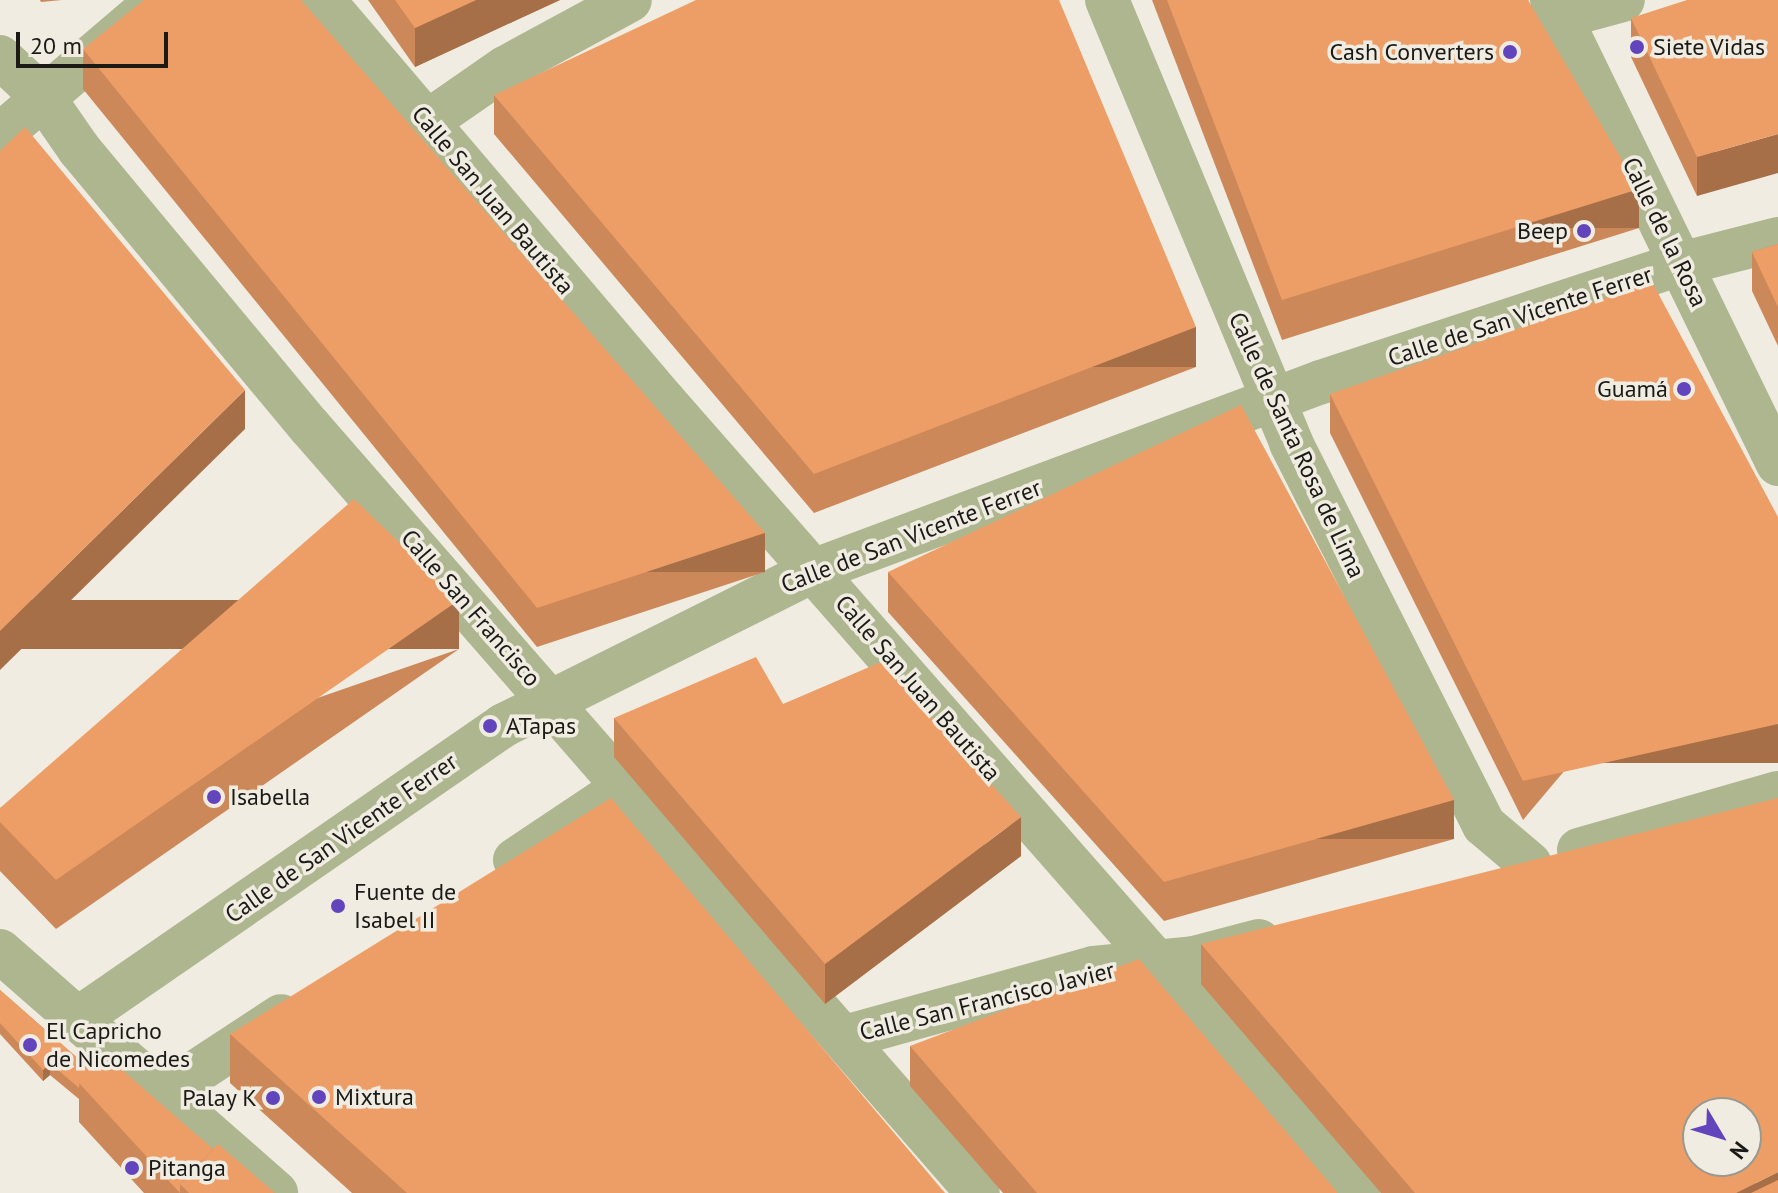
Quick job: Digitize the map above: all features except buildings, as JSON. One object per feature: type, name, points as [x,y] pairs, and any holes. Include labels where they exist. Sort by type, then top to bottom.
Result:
[{"type":"street","points":[[0,135],[158,0]]},
{"type":"street","name":"Calle San Juan Bautista","points":[[323,0],[1359,1193]]},
{"type":"street","points":[[427,122],[505,68],[630,0]]},
{"type":"street","name":"Calle de Santa Rosa de Lima","points":[[1107,0],[1271,400],[1484,825],[1530,864]]},
{"type":"street","points":[[1556,8],[1623,0]]},
{"type":"street","name":"Calle de la Rosa","points":[[1556,8],[1778,464]]},
{"type":"street","name":"Calle San Francisco","points":[[0,57],[43,97],[79,149],[382,507],[978,1193]]},
{"type":"street","name":"Calle de San Vicente Ferrer","points":[[79,1018],[504,725],[815,570],[1271,400],[1680,264],[1778,239]]},
{"type":"street","points":[[348,535],[382,507]]},
{"type":"street","points":[[479,884],[623,788]]},
{"type":"street","points":[[1485,877],[1778,793]]},
{"type":"street","name":"Calle San Francisco Javier","points":[[845,1037],[1094,968],[1159,962],[1304,928]]},
{"type":"street","points":[[0,951],[276,1193]]},
{"type":"street","points":[[164,1093],[322,989]]},
{"type":"place","name":"Siete Vidas","points":[[1637,47]]},
{"type":"place","name":"Cash Converters","points":[[1510,52]]},
{"type":"place","name":"Beep","points":[[1584,231]]},
{"type":"place","name":"Guamá","points":[[1684,389]]},
{"type":"place","name":"ATapas","points":[[490,726]]},
{"type":"place","name":"Isabella","points":[[214,797]]},
{"type":"place","name":"Fuente de Isabel II","points":[[338,906]]},
{"type":"place","name":"El Capricho de Nicomedes","points":[[30,1045]]},
{"type":"place","name":"Mixtura","points":[[319,1097]]},
{"type":"place","name":"Palay K","points":[[273,1098]]},
{"type":"place","name":"Pitanga","points":[[132,1168]]}]
